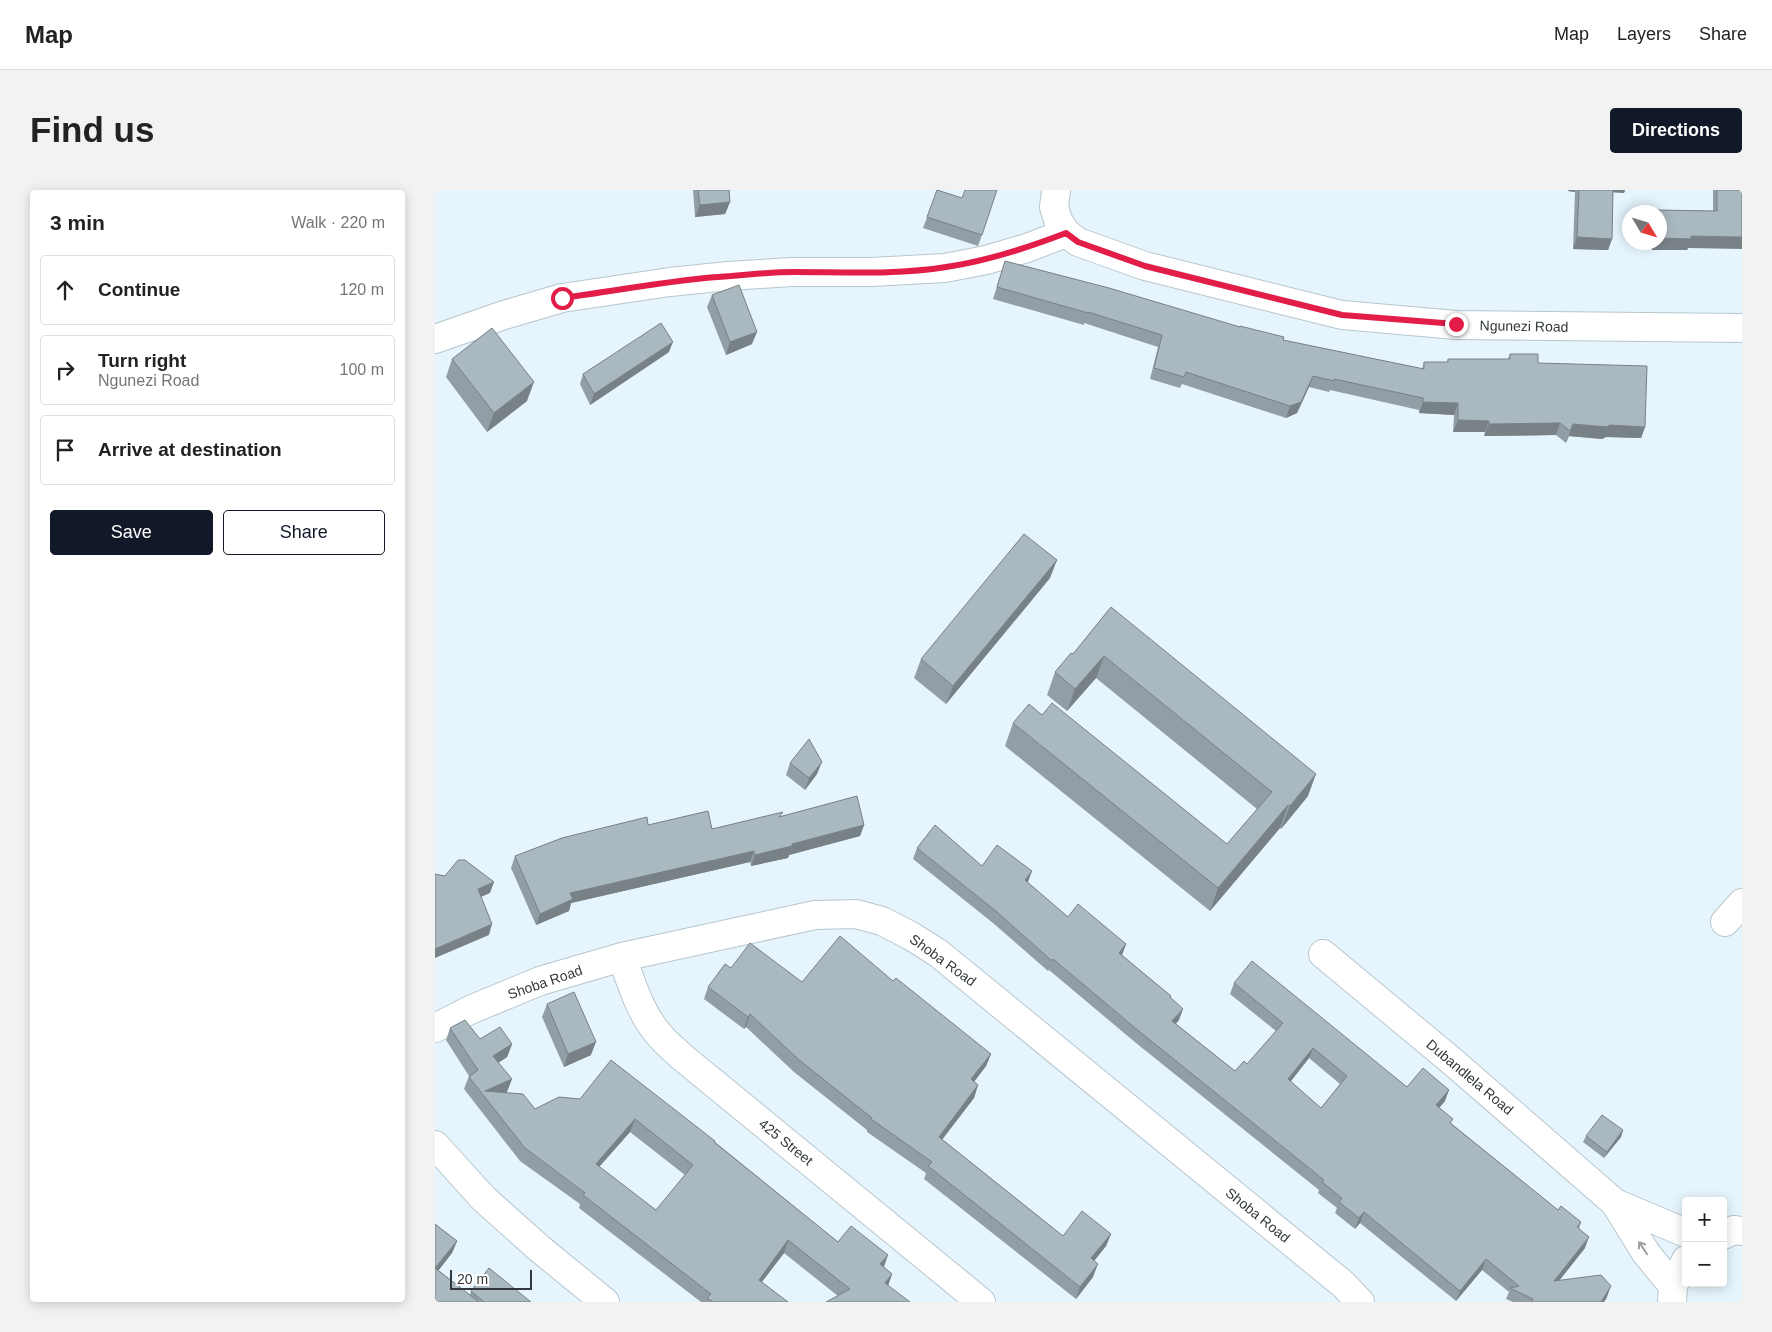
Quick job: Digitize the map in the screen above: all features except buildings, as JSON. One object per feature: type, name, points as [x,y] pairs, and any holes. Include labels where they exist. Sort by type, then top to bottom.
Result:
[{"type":"street","points":[[435,339],[504,315],[562,298],[670,282],[792,272],[871,272],[945,268],[986,260],[1027,248],[1066,233],[1058,220],[1054,207],[1056,190]]},
{"type":"street","name":"Ngunezi Road","points":[[1066,233],[1078,242],[1145,266],[1342,315],[1456,324],[1742,328]]},
{"type":"street","name":"Shoba Road","points":[[435,1028],[470,1010],[540,981],[622,957],[815,915],[856,914],[882,921],[938,953],[1344,1285],[1360,1302]]},
{"type":"street","name":"Dubandlela Road","points":[[1323,954],[1453,1062],[1615,1203],[1673,1294]]},
{"type":"street","name":"425 Street","points":[[622,957],[636,995],[649,1020],[661,1037],[682,1057],[981,1302]]},
{"type":"street","points":[[435,1145],[484,1199],[540,1249],[605,1302]]},
{"type":"street","name":"Dubandlela Road","points":[[1615,1203],[1682,1231]]},
{"type":"street","points":[[1727,1233],[1734,1230],[1742,1231]]},
{"type":"street","points":[[1673,1294],[1682,1270]]},
{"type":"route","points":[[562,298],[670,282],[728,276],[792,272],[871,272],[945,268],[986,260],[1027,248],[1066,233],[1078,242],[1145,266],[1247,293],[1342,315],[1456,324]]}]
